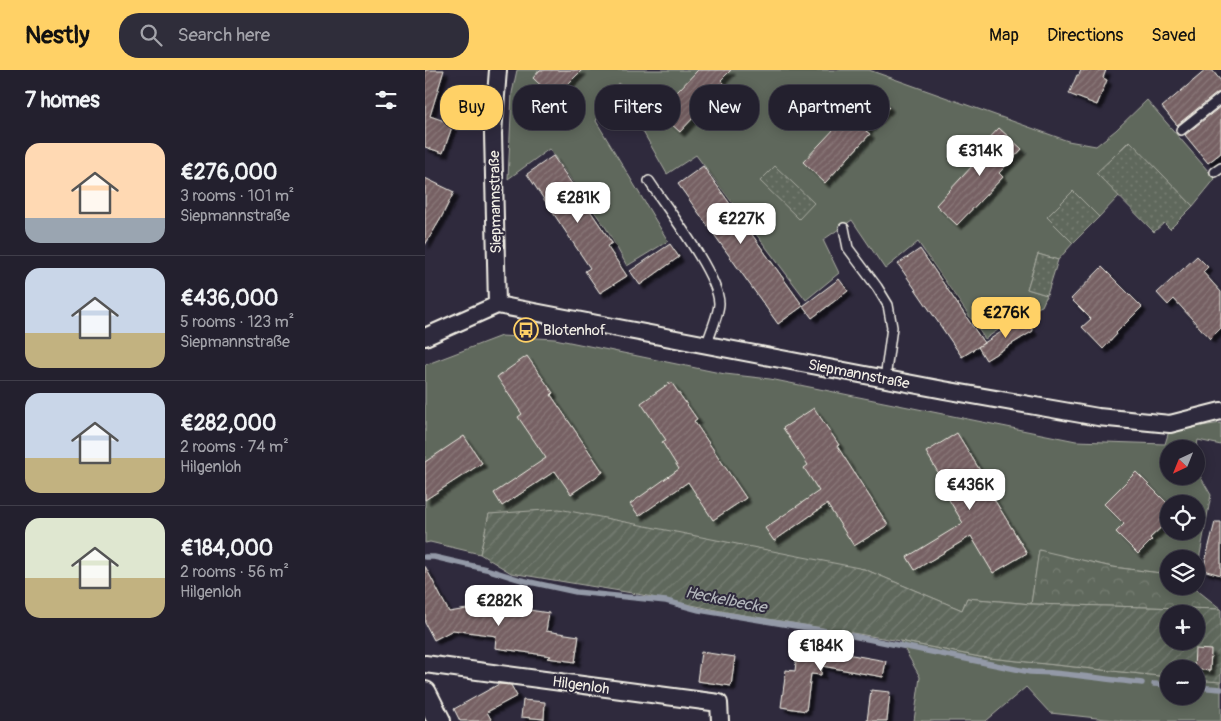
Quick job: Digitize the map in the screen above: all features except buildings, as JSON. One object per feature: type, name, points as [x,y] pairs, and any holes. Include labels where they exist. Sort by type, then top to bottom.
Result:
[{"type":"main road","points":[[425,693],[439,721]]},
{"type":"street","name":"Siepmannstraße","points":[[498,70],[493,133],[497,305],[1091,416],[1170,424],[1221,411]]},
{"type":"street","points":[[425,337],[497,305]]},
{"type":"street","name":"Hilgenloh","points":[[425,664],[719,703],[721,721]]},
{"type":"lane","points":[[1181,130],[1221,98]]},
{"type":"lane","points":[[649,181],[703,261],[715,288],[719,304],[707,344]]},
{"type":"lane","points":[[844,228],[848,248],[888,305],[892,327],[885,379]]},
{"type":"green space","points":[[517,70],[869,70],[1068,141],[1096,146],[1116,130],[1147,100],[1215,179],[1193,206],[1129,141],[1097,173],[1119,196],[1099,217],[1073,191],[1047,217],[1073,243],[1058,260],[1038,254],[1027,289],[1047,295],[1042,306],[1021,314],[985,339],[918,242],[885,269],[852,220],[823,240],[839,273],[806,300],[696,155],[667,174],[642,130],[680,130],[680,85],[620,85],[618,83],[617,85],[595,85],[595,130],[601,130],[668,241],[627,266],[606,228],[549,149],[508,179],[513,88],[513,130],[585,130],[585,85],[514,85]]},
{"type":"green space","points":[[1130,141],[1193,206],[1170,229],[1164,223],[1154,232],[1096,173]]},
{"type":"green space","points":[[775,166],[814,203],[799,219],[760,181]]},
{"type":"green space","points":[[1073,191],[1099,217],[1073,243],[1047,217]]},
{"type":"green space","points":[[1038,254],[1058,260],[1047,295],[1027,289]]},
{"type":"green space","points":[[501,336],[555,339],[725,374],[770,379],[1076,441],[1160,444],[1160,485],[1205,485],[1211,495],[1205,528],[1205,495],[1160,495],[1160,540],[1203,540],[1201,550],[1160,550],[1160,573],[1113,567],[1039,551],[1031,604],[967,598],[962,610],[864,569],[489,514],[480,554],[430,542],[425,543],[425,365]]},
{"type":"green space","points":[[1221,423],[1221,445],[1205,440],[1166,440],[1169,431]]},
{"type":"green space","points":[[559,509],[864,569],[962,610],[967,598],[1031,604],[1160,607],[1160,650],[1205,650],[1205,609],[1221,609],[1221,682],[1205,681],[1205,660],[1160,660],[1160,676],[980,657],[900,641],[726,612],[632,593],[511,573],[480,554],[489,514]]},
{"type":"green space","points":[[1039,550],[1112,567],[1160,573],[1160,595],[1203,595],[1221,609],[1205,609],[1205,605],[1160,605],[1160,607],[1031,604]]},
{"type":"green space","points":[[900,641],[980,657],[1160,676],[1160,705],[1205,705],[1205,681],[1221,682],[1221,721],[1125,721],[1050,713],[1026,687],[986,721],[914,721],[920,677]]},
{"type":"waterway","name":"Heckelbecke","points":[[425,557],[434,557],[486,569],[521,580],[576,592],[666,601],[699,610],[838,633],[1030,672],[1058,673],[1142,683]]},
{"type":"waterway","name":"Heckelbecke","points":[[1154,684],[1160,684]]},
{"type":"waterway","name":"Heckelbecke","points":[[1205,688],[1221,689]]},
{"type":"place","name":"Blotenhof","points":[[526,330]]}]
